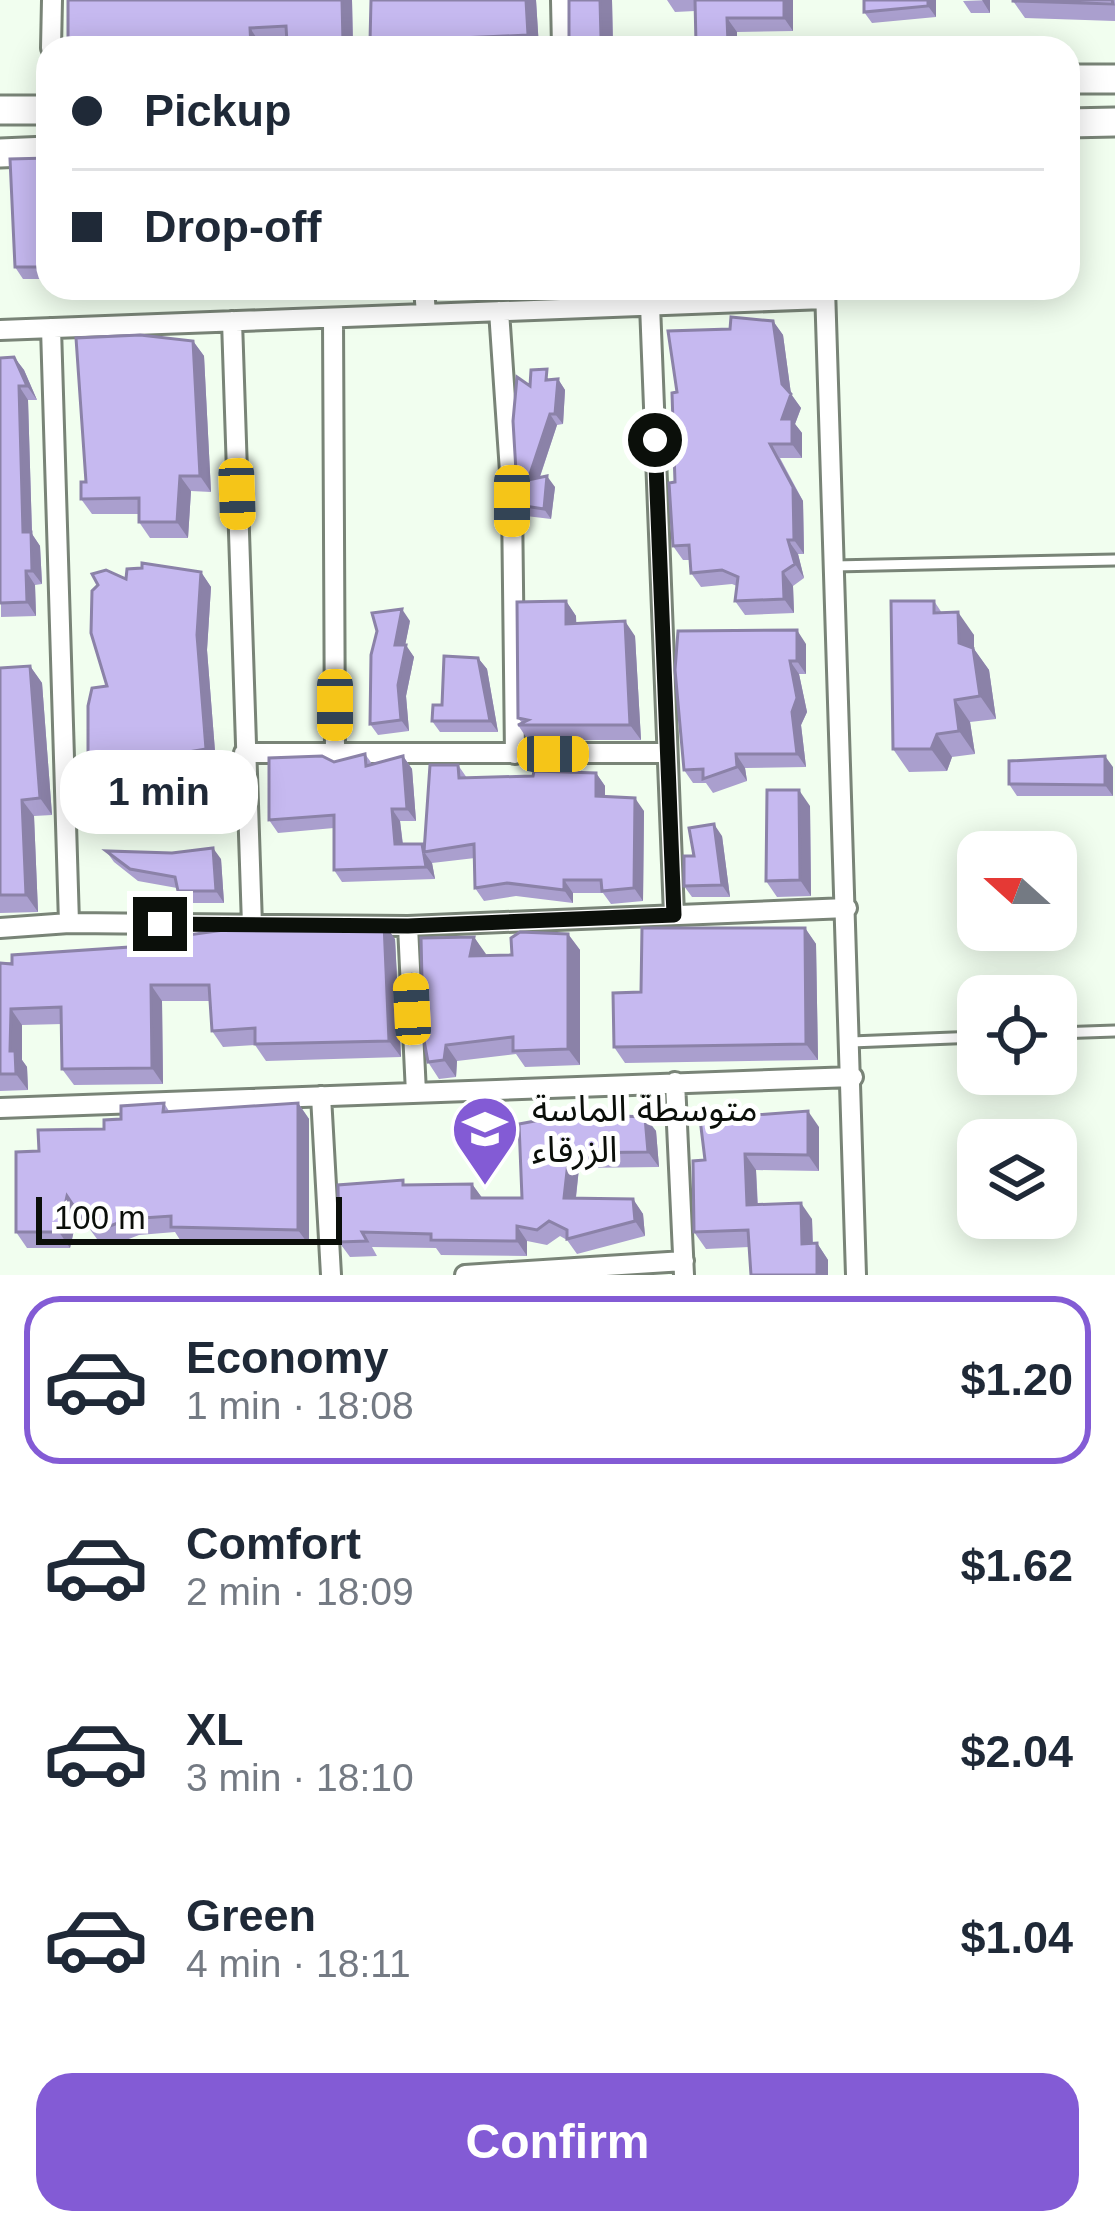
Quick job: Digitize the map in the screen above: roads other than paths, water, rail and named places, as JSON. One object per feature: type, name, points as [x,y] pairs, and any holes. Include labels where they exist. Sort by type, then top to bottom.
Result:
[{"type":"main road","points":[[1080,79],[1115,79]]},
{"type":"main road","points":[[0,110],[36,110]]},
{"type":"main road","points":[[1080,123],[1115,122]]},
{"type":"main road","points":[[0,153],[36,152]]},
{"type":"street","points":[[52,0],[52,36]]},
{"type":"street","points":[[561,0],[562,36]]},
{"type":"street","points":[[424,300],[425,314]]},
{"type":"street","points":[[0,330],[723,300]]},
{"type":"street","points":[[825,300],[856,1275]]},
{"type":"street","points":[[650,305],[674,915]]},
{"type":"street","points":[[499,311],[512,501],[515,754]]},
{"type":"street","points":[[333,318],[335,753]]},
{"type":"street","points":[[232,321],[252,926]]},
{"type":"street","points":[[51,328],[69,923]]},
{"type":"street","points":[[244,753],[667,753]]},
{"type":"street","points":[[0,928],[69,923],[408,926],[847,908]]},
{"type":"street","points":[[408,926],[416,1093]]},
{"type":"street","points":[[0,1108],[853,1077]]},
{"type":"street","points":[[465,1275],[684,1268],[675,1082]]},
{"type":"street","points":[[320,1096],[331,1275]]},
{"type":"lane","points":[[834,566],[1115,560]]},
{"type":"lane","points":[[1077,1032],[1115,1030]]},
{"type":"lane","points":[[851,1042],[957,1038]]},
{"type":"place","name":"متوسطة الماسة الزرقاء","points":[[485,1188]]}]
